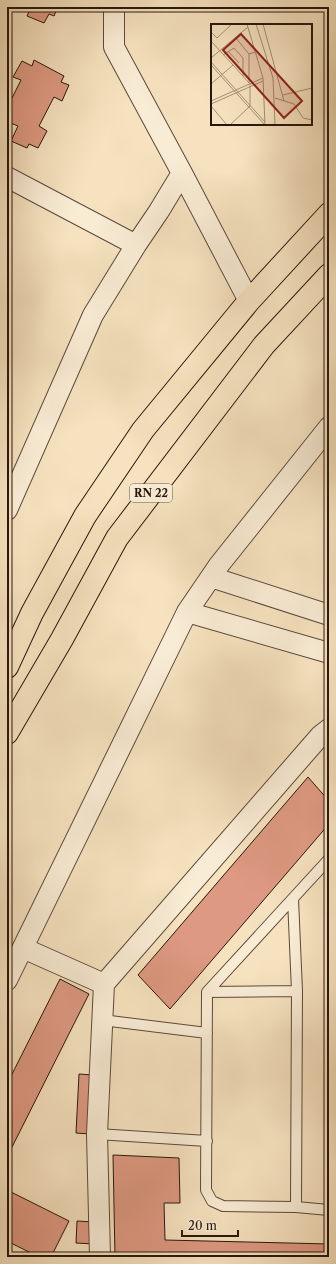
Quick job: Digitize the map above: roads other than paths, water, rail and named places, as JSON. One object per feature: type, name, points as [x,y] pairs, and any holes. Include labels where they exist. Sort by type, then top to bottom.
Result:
[{"type":"highway","points":[[7,667],[32,613],[85,516],[143,430],[248,301],[329,214]]},
{"type":"highway","name":"RN 22","points":[[7,733],[62,639],[117,538],[264,345],[329,275]]},
{"type":"street","points":[[114,7],[114,47],[182,173],[248,301]]},
{"type":"street","points":[[7,510],[94,315],[182,173]]},
{"type":"street","points":[[7,178],[136,245]]},
{"type":"street","points":[[7,980],[187,612],[219,565],[329,427]]},
{"type":"street","points":[[211,577],[329,615]]},
{"type":"street","points":[[187,612],[329,653]]},
{"type":"street","points":[[100,1257],[97,1134],[104,984],[326,736]]},
{"type":"street","points":[[23,948],[104,984]]},
{"type":"lane","points":[[329,859],[227,969],[208,992],[206,1141],[206,1190],[212,1201],[223,1206],[329,1210]]},
{"type":"lane","points":[[293,899],[297,991],[296,1208]]},
{"type":"lane","points":[[224,992],[227,969]]},
{"type":"lane","points":[[208,992],[297,991]]},
{"type":"lane","points":[[102,1020],[207,1033]]},
{"type":"lane","points":[[97,1134],[206,1141]]}]
